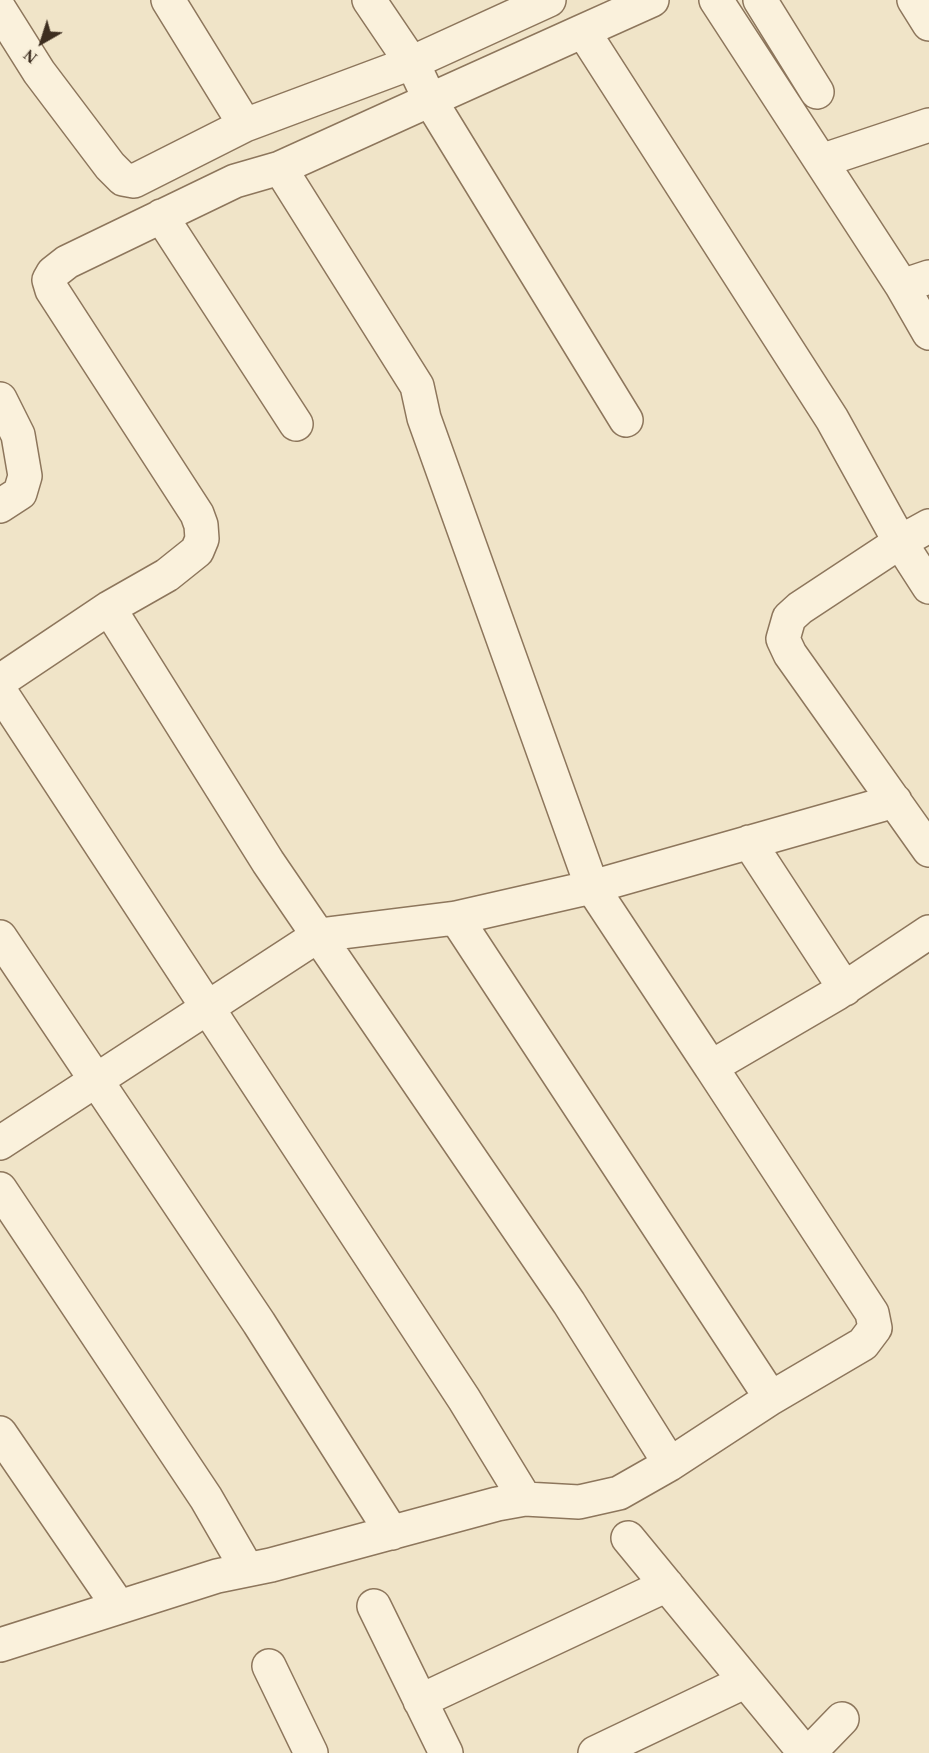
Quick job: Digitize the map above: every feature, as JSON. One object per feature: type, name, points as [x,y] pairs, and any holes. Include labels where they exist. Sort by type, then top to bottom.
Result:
[{"type":"street","points":[[168,0],[245,125]]},
{"type":"street","points":[[369,0],[411,63],[430,100],[626,420]]},
{"type":"street","points":[[0,10],[39,72],[110,166],[123,179],[134,181],[245,125],[411,63],[549,0]]},
{"type":"street","points":[[0,681],[109,608],[189,559],[200,546],[201,525],[52,290],[49,280],[53,273],[67,262],[235,181],[280,168],[652,0]]},
{"type":"street","points":[[716,0],[821,161],[915,281],[929,333]]},
{"type":"street","points":[[760,0],[817,92]]},
{"type":"street","points":[[914,0],[929,24]]},
{"type":"street","points":[[583,31],[832,419],[900,542],[929,587]]},
{"type":"street","points":[[821,161],[929,125]]},
{"type":"street","points":[[0,1645],[216,1576],[525,1499],[597,1500],[619,1493],[670,1464],[771,1398],[863,1344],[873,1334],[875,1322],[873,1313],[592,887],[424,418],[417,386],[280,168]]},
{"type":"street","points":[[161,216],[296,424]]},
{"type":"street","points":[[0,399],[18,435],[25,476],[20,493],[0,506]]},
{"type":"street","points":[[929,526],[900,542],[800,608],[789,618],[783,639],[790,654],[929,850]]},
{"type":"street","points":[[109,608],[268,862],[569,1303],[670,1464]]},
{"type":"street","points":[[0,691],[451,1379],[525,1499]]},
{"type":"street","points":[[0,1143],[206,1006],[319,935],[456,918],[592,887],[896,801]]},
{"type":"street","points":[[749,842],[844,989]]},
{"type":"street","points":[[456,918],[771,1398]]},
{"type":"street","points":[[711,1067],[844,989],[929,932]]},
{"type":"street","points":[[0,937],[259,1323],[392,1533]]},
{"type":"street","points":[[0,1189],[206,1498],[247,1569]]},
{"type":"street","points":[[0,1433],[119,1607]]},
{"type":"street","points":[[628,1538],[744,1682],[807,1753],[842,1719]]},
{"type":"street","points":[[420,1701],[667,1586]]},
{"type":"street","points":[[374,1606],[446,1753]]},
{"type":"street","points":[[269,1666],[311,1753]]},
{"type":"street","points":[[595,1753],[744,1682]]}]
